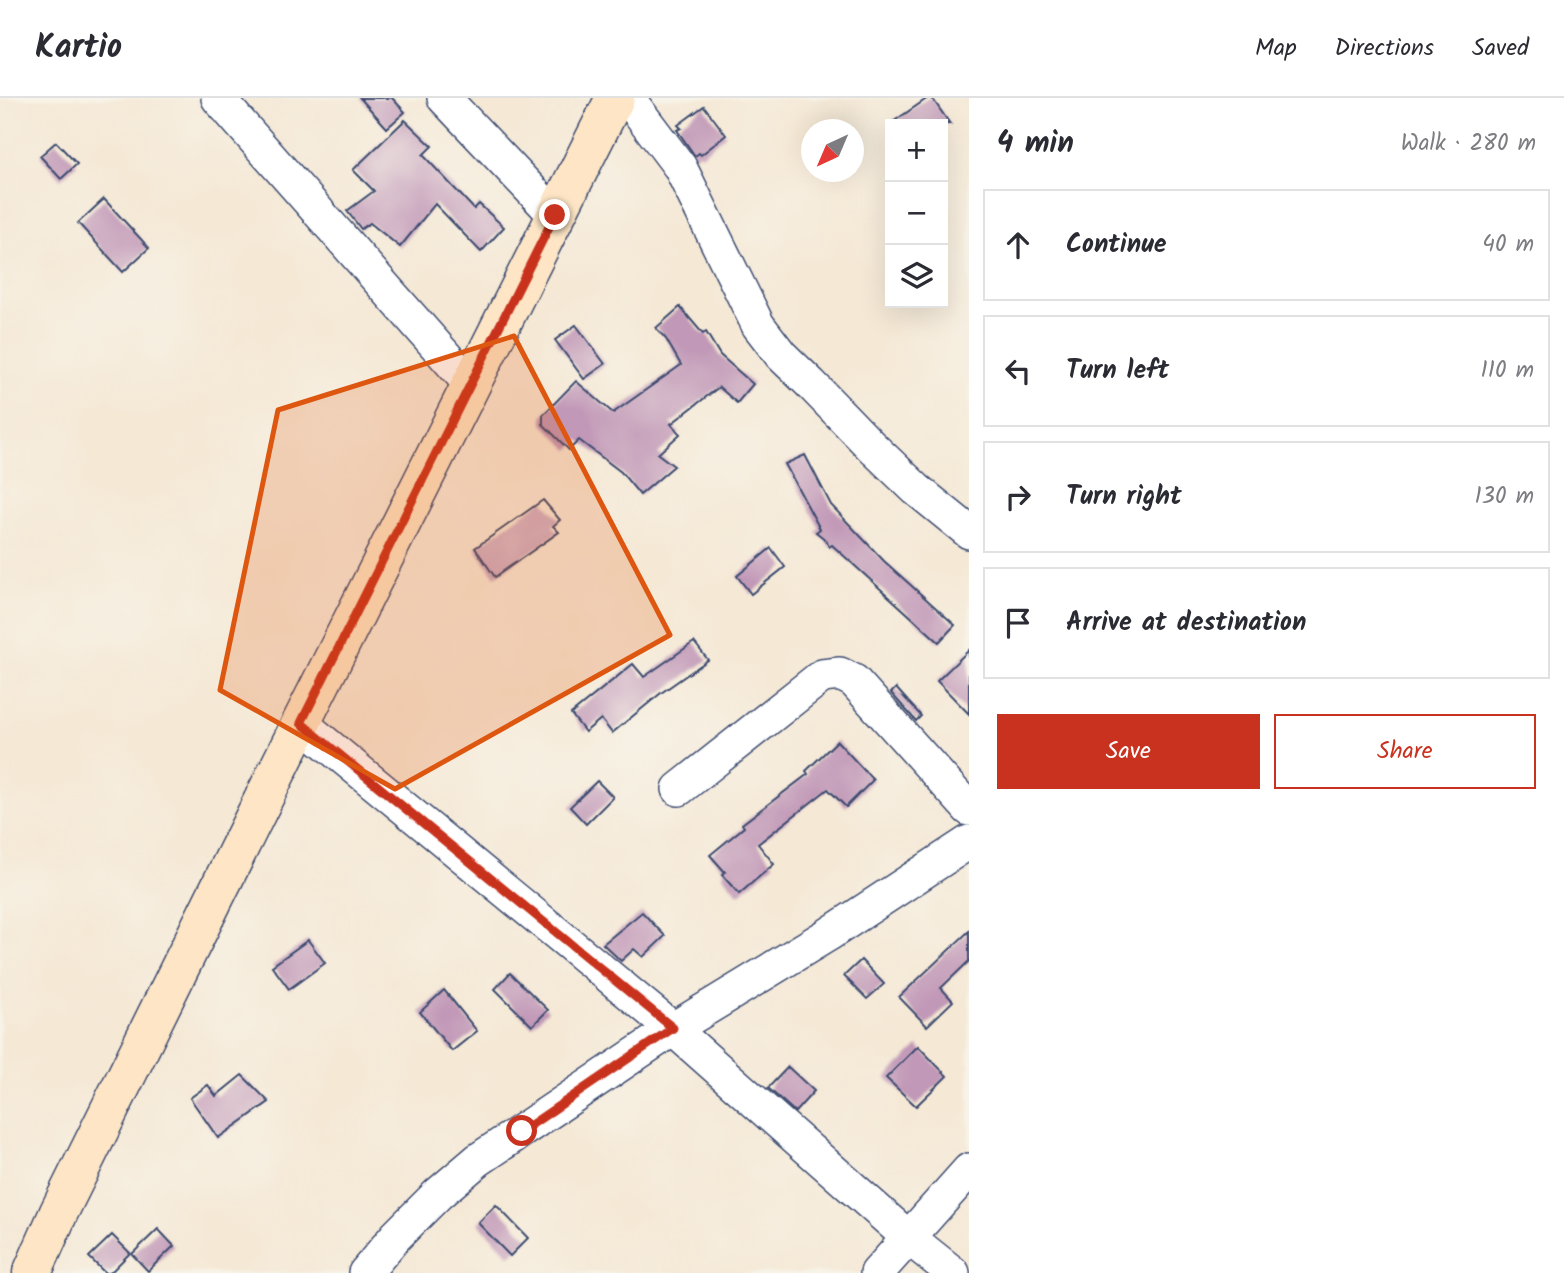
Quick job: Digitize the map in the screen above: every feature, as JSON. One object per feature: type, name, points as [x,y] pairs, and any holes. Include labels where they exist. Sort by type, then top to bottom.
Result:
[{"type":"street","points":[[218,98],[471,385]]},
{"type":"street","points":[[444,98],[555,215]]},
{"type":"street","points":[[32,1273],[59,1212],[301,723],[615,98]]},
{"type":"street","points":[[628,98],[680,167],[758,325],[781,355],[916,489],[969,532]]},
{"type":"street","points":[[679,789],[822,676],[840,674],[854,681],[969,809]]},
{"type":"street","points":[[301,723],[673,1028],[909,1238],[953,1273]]},
{"type":"street","points":[[365,1273],[396,1236],[430,1202],[478,1160],[673,1028],[829,934],[969,842]]},
{"type":"street","points":[[877,1273],[969,1170]]},
{"type":"highlighted area","points":[[514,336],[670,635],[395,789],[220,690],[278,410]]},
{"type":"building","points":[[360,98],[392,98],[405,112],[387,128]]},
{"type":"building","points":[[932,98],[947,119],[897,119]]},
{"type":"building","points":[[704,106],[726,135],[701,155],[699,153],[695,156],[677,130],[681,128],[678,125]]},
{"type":"building","points":[[405,120],[432,146],[423,155],[474,209],[479,204],[504,227],[481,252],[435,204],[400,247],[370,223],[361,229],[347,211],[374,191],[353,170]]},
{"type":"building","points":[[56,142],[77,164],[61,179],[40,156]]},
{"type":"building","points":[[104,199],[149,248],[123,272],[78,223]]},
{"type":"building","points":[[680,307],[703,334],[706,332],[720,355],[753,384],[737,403],[719,387],[671,424],[680,434],[658,454],[674,466],[640,495],[621,472],[579,440],[569,450],[543,424],[543,415],[576,381],[613,413],[681,365],[666,339],[656,328]]},
{"type":"building","points":[[576,325],[605,364],[584,379],[555,340]]},
{"type":"building","points":[[805,455],[831,505],[884,561],[955,625],[939,642],[832,545],[829,547],[826,540],[816,532],[820,529],[785,464]]},
{"type":"building","points":[[543,500],[560,520],[553,526],[559,532],[495,577],[475,548]]},
{"type":"building","points":[[771,548],[785,567],[751,594],[737,576]]},
{"type":"building","points":[[694,642],[708,660],[661,693],[612,733],[601,719],[585,732],[571,714],[633,664],[644,677]]},
{"type":"building","points":[[969,650],[969,714],[937,681]]},
{"type":"building","points":[[896,688],[921,716],[916,721],[891,693]]},
{"type":"building","points":[[837,741],[873,780],[846,807],[828,789],[758,844],[774,864],[739,894],[722,875],[725,872],[710,855],[744,827],[742,824],[808,774],[806,771]]},
{"type":"building","points":[[597,781],[613,797],[586,824],[570,807]]},
{"type":"building","points":[[642,912],[665,936],[643,957],[634,949],[621,961],[603,944]]},
{"type":"building","points":[[969,931],[969,961],[941,988],[953,1001],[927,1026],[899,997]]},
{"type":"building","points":[[308,940],[325,963],[289,989],[272,966]]},
{"type":"building","points":[[861,960],[884,984],[867,999],[844,976]]},
{"type":"building","points":[[510,973],[548,1010],[532,1026],[495,989]]},
{"type":"building","points":[[444,990],[477,1031],[452,1051],[420,1012]]},
{"type":"building","points":[[918,1046],[947,1076],[916,1106],[886,1078]]},
{"type":"building","points":[[788,1067],[814,1091],[795,1112],[768,1088]]},
{"type":"building","points":[[242,1075],[269,1102],[218,1138],[190,1098],[208,1085],[216,1096]]},
{"type":"building","points":[[496,1205],[528,1238],[510,1256],[478,1223]]},
{"type":"building","points":[[158,1229],[174,1246],[148,1271],[132,1254]]},
{"type":"building","points":[[112,1235],[130,1253],[110,1273],[105,1273],[89,1257]]},
{"type":"route","points":[[522,1131],[673,1028],[301,723],[555,215]]}]
